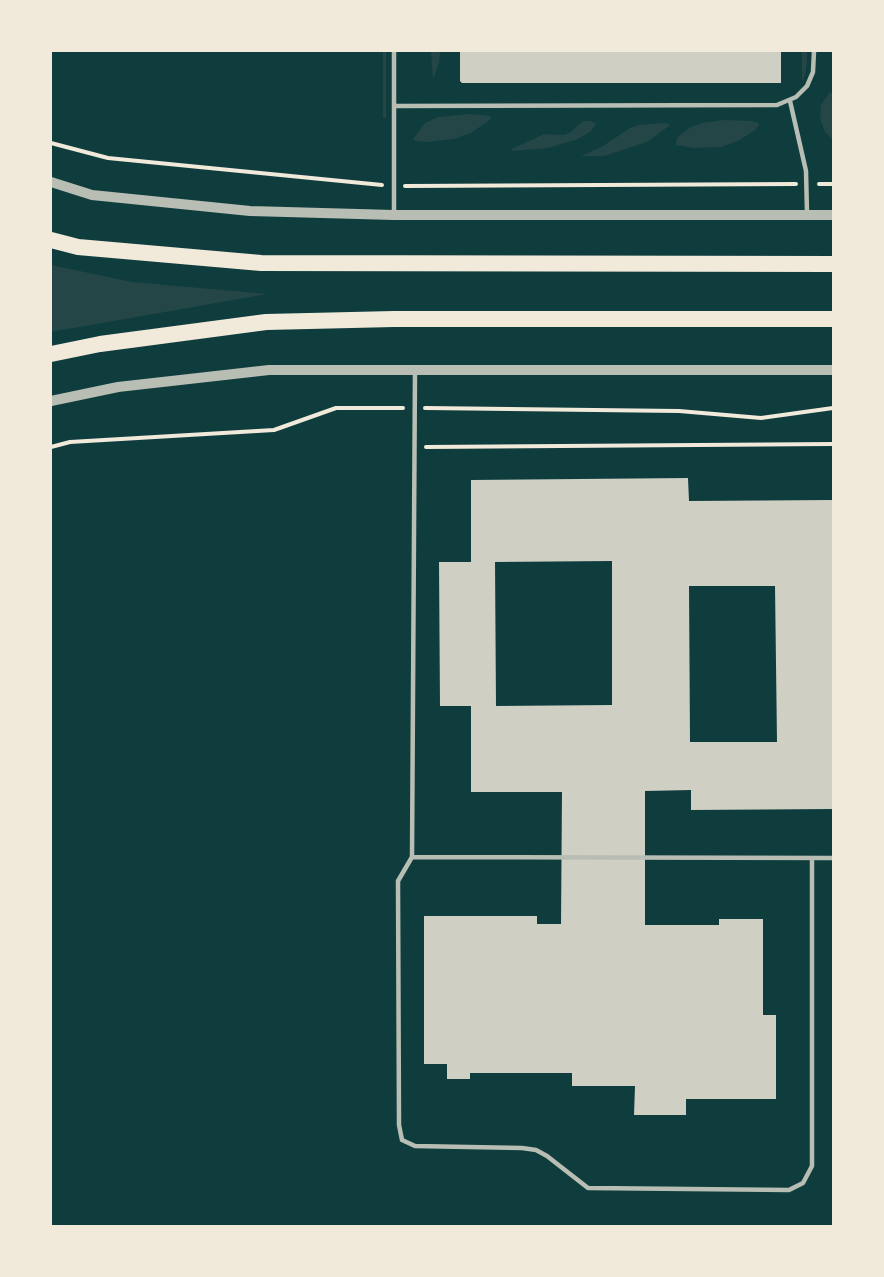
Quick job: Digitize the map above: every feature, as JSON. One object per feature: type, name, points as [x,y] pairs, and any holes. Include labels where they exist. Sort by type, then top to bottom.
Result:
[{"type":"highway","points":[[51,240],[78,247],[261,263],[833,264]]},
{"type":"highway","points":[[51,354],[100,344],[266,322],[394,319],[833,319]]},
{"type":"street","points":[[51,182],[92,195],[250,212],[394,215],[833,215]]},
{"type":"street","points":[[51,401],[118,387],[269,370],[833,370]]},
{"type":"lane","points":[[394,51],[394,215]]},
{"type":"lane","points":[[394,106],[777,105],[790,101],[803,91],[810,79],[814,51]]},
{"type":"lane","points":[[790,101],[805,161],[807,215]]},
{"type":"lane","points":[[415,370],[412,857],[399,881],[399,1113],[402,1140],[415,1146],[536,1150],[588,1188],[607,1190],[789,1190],[803,1183],[812,1166],[812,858]]},
{"type":"lane","points":[[412,857],[833,858]]},
{"type":"path","points":[[51,143],[108,158],[394,186],[833,184]]},
{"type":"path","points":[[51,447],[70,442],[274,430],[336,408],[679,411],[761,418],[833,408]]},
{"type":"path","points":[[414,447],[833,444]]},
{"type":"shaded area","points":[[383,51],[386,51],[386,118],[383,118]]},
{"type":"shaded area","points":[[431,51],[440,51],[439,63],[433,79]]},
{"type":"shaded area","points":[[802,51],[807,51],[807,62],[802,82]]},
{"type":"shaded area","points":[[829,93],[833,93],[833,140],[825,132],[820,119],[821,105]]},
{"type":"shaded area","points":[[469,114],[490,116],[491,119],[471,133],[454,139],[425,142],[413,139],[425,123],[438,117]]},
{"type":"shaded area","points":[[724,120],[751,121],[759,125],[738,141],[721,147],[693,148],[676,145],[677,138],[689,128],[702,123]]},
{"type":"shaded area","points":[[583,121],[596,124],[591,131],[578,139],[548,148],[512,151],[544,134],[564,135]]},
{"type":"shaded area","points":[[664,123],[669,126],[647,142],[604,156],[581,156],[603,146],[630,128]]},
{"type":"shaded area","points":[[51,265],[132,282],[267,294],[51,332]]},
{"type":"building","points":[[460,51],[781,51],[781,83],[462,83],[460,81]]},
{"type":"building","points":[[688,478],[689,501],[833,500],[833,809],[691,810],[691,790],[645,791],[645,925],[719,925],[719,919],[763,919],[763,1015],[776,1015],[776,1099],[686,1099],[686,1115],[634,1115],[635,1086],[572,1086],[572,1073],[470,1073],[470,1079],[447,1079],[447,1064],[424,1064],[424,916],[537,916],[537,924],[561,924],[562,792],[471,792],[471,706],[440,706],[439,562],[471,562],[471,480]],"holes":[[[612,561],[612,705],[496,706],[495,562]],[[689,586],[775,586],[777,742],[690,742]]]}]
